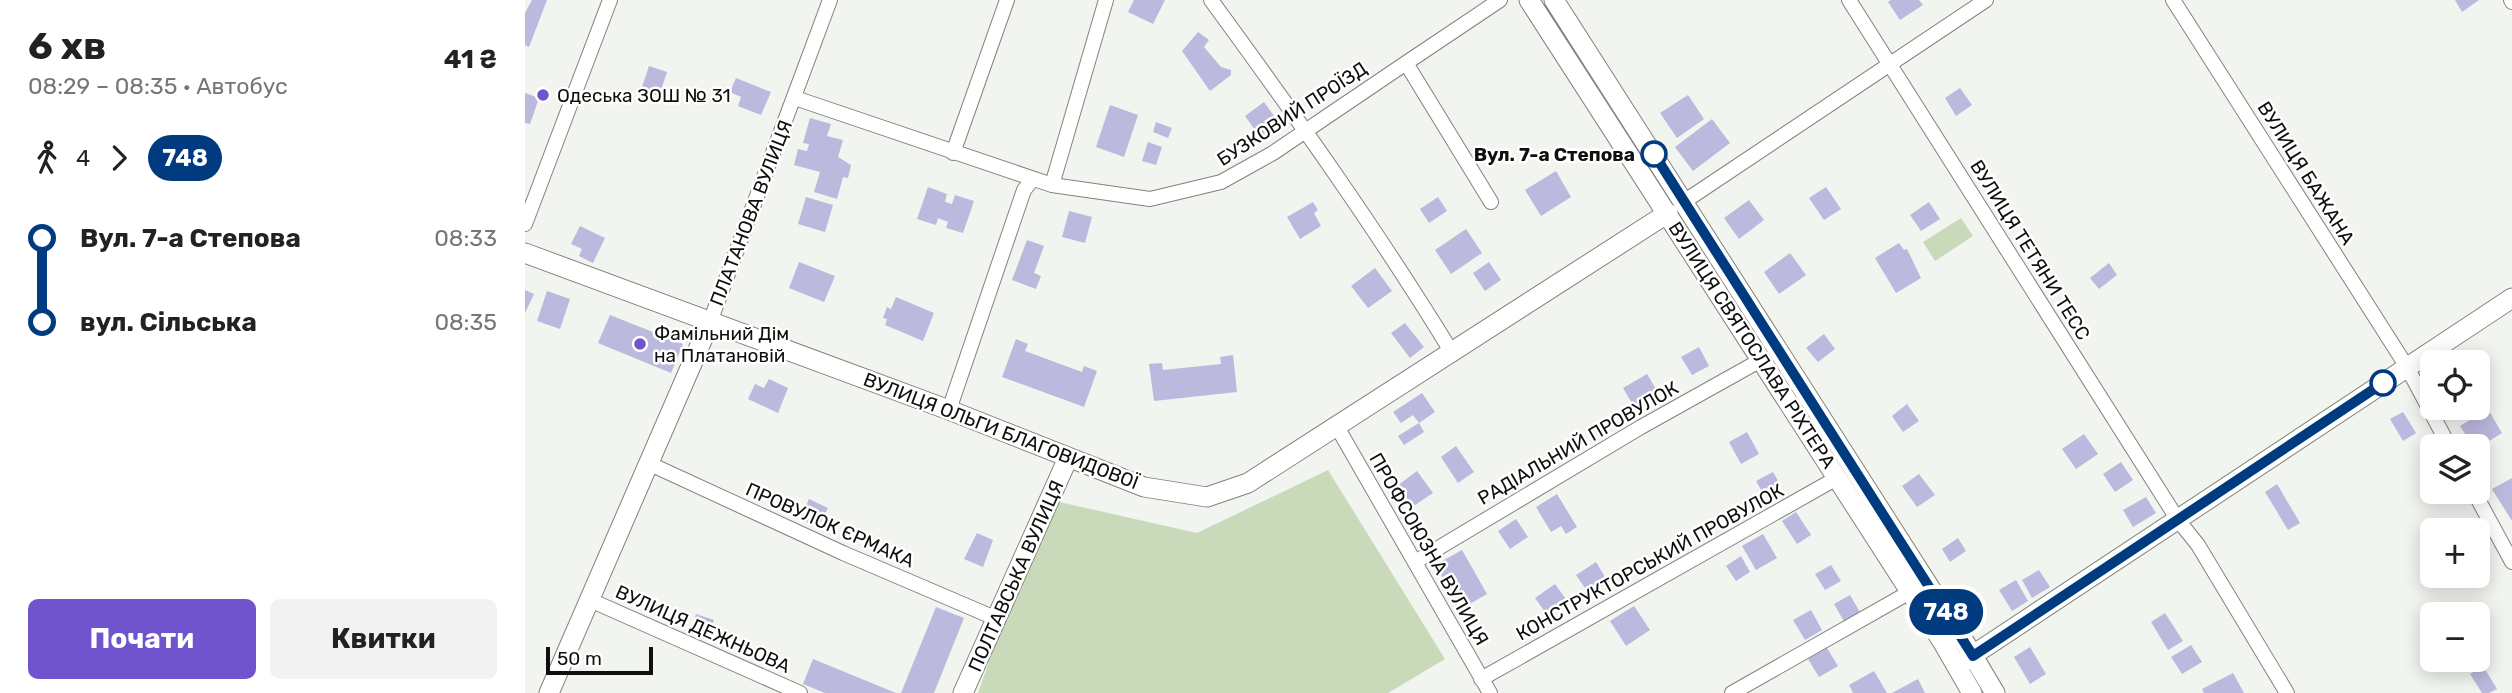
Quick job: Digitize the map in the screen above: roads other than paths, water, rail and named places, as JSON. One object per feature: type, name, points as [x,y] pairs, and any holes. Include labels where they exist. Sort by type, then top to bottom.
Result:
[{"type":"street","points":[[525,224],[610,0]]},
{"type":"street","name":"ПЛАТАНОВА ВУЛИЦЯ","points":[[549,693],[709,323],[830,0]]},
{"type":"street","points":[[953,152],[1007,0]]},
{"type":"street","points":[[1052,185],[1106,0]]},
{"type":"street","points":[[1211,0],[1306,130],[1400,267],[1451,351]]},
{"type":"street","name":"БУЗКОВИЙ ПРОЇЗД","points":[[795,98],[1052,185],[1150,199],[1221,183],[1306,130],[1500,0]]},
{"type":"street","name":"ВУЛИЦЯ СВЯТОСЛАВА РІХТЕРА","points":[[1529,0],[1910,592],[1964,660],[1995,693]]},
{"type":"street","name":"ВУЛИЦЯ СВЯТОСЛАВА РІХТЕРА","points":[[1554,0],[1685,201],[1964,660],[1972,693]]},
{"type":"street","name":"ВУЛИЦЯ ТЕТЯНИ ТЕСС","points":[[1849,0],[2178,520],[2198,545],[2287,693]]},
{"type":"street","points":[[1685,201],[1986,0]]},
{"type":"street","name":"ВУЛИЦЯ БАЖАНА","points":[[2173,0],[2407,367],[2443,434]]},
{"type":"street","points":[[1406,63],[1491,202]]},
{"type":"street","points":[[949,410],[1024,190],[1033,179]]},
{"type":"street","name":"ВУЛИЦЯ ОЛЬГИ БЛАГОВИДОВОЇ","points":[[525,253],[949,410],[1144,487],[1207,497],[1248,483],[1668,213]]},
{"type":"street","points":[[1964,660],[2512,298]]},
{"type":"street","name":"РАДІАЛЬНИЙ ПРОВУЛОК","points":[[1415,562],[1641,427],[1761,360]]},
{"type":"street","name":"ПРОФСОЮЗНА ВУЛИЦЯ","points":[[1335,425],[1490,693]]},
{"type":"street","name":"ПОЛТАВСЬКА ВУЛИЦЯ","points":[[963,693],[1068,458]]},
{"type":"street","name":"ПРОВУЛОК ЄРМАКА","points":[[650,464],[843,553],[995,618]]},
{"type":"street","name":"КОНСТРУКТОРСЬКИЙ ПРОВУЛОК","points":[[1481,678],[1837,478]]},
{"type":"street","points":[[2481,504],[2512,562]]},
{"type":"street","points":[[1732,693],[1910,592]]},
{"type":"street","name":"ВУЛИЦЯ ДЕЖНЬОВА","points":[[590,600],[800,693]]},
{"type":"place","name":"Одеська ЗОШ № 31","points":[[543,95]]},
{"type":"place","name":"Вул. 7-а Степова","points":[[1654,154]]},
{"type":"place","name":"Фамільний Дім на Платановій","points":[[640,344]]}]
